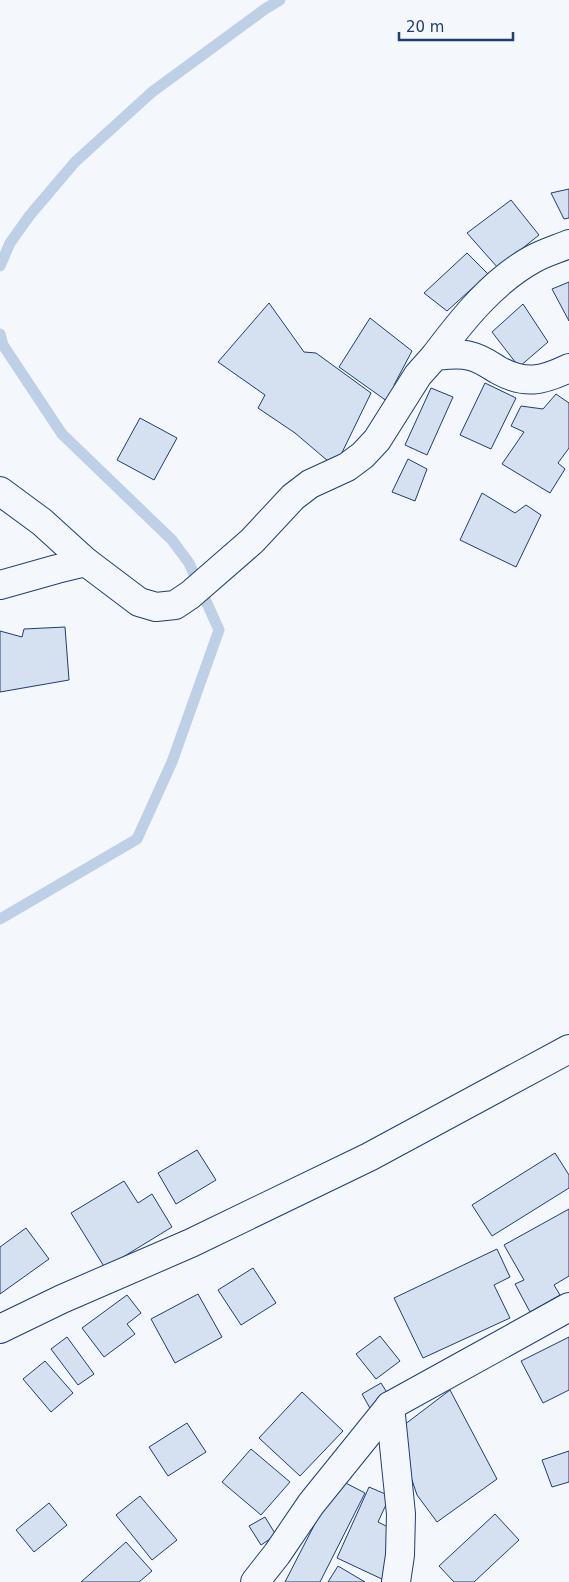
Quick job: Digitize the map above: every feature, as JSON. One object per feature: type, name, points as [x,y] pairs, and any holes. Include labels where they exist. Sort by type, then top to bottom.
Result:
[{"type":"street","points":[[0,491],[42,522],[86,562],[139,602],[156,607],[175,604],[190,595],[252,541],[293,497],[310,484],[347,468],[363,455],[377,440],[418,375],[481,300],[509,276],[533,259],[569,244]]},
{"type":"street","points":[[435,356],[460,354],[472,356],[511,377],[527,381],[549,376],[569,368]]},
{"type":"street","points":[[0,585],[86,562]]},
{"type":"street","points":[[0,1329],[62,1299],[191,1243],[360,1161],[569,1049]]},
{"type":"street","points":[[255,1582],[277,1554],[311,1504],[390,1406],[569,1307]]},
{"type":"street","points":[[390,1406],[401,1514],[400,1555],[396,1582]]},
{"type":"building","points":[[569,189],[569,218],[564,219],[551,193]]},
{"type":"building","points":[[511,200],[539,235],[498,268],[467,233]]},
{"type":"building","points":[[467,253],[488,274],[447,311],[424,293]]},
{"type":"building","points":[[569,282],[569,321],[552,289]]},
{"type":"building","points":[[269,303],[304,352],[316,353],[371,393],[335,467],[295,433],[258,408],[265,395],[218,362]]},
{"type":"building","points":[[523,304],[548,342],[519,367],[492,332]]},
{"type":"building","points":[[370,318],[412,351],[394,385],[399,392],[391,404],[339,367]]},
{"type":"building","points":[[485,383],[516,398],[491,449],[460,435]]},
{"type":"building","points":[[431,388],[453,397],[427,455],[405,445]]},
{"type":"building","points":[[556,394],[569,403],[569,448],[558,463],[565,469],[550,493],[502,464],[524,432],[511,426],[521,406],[543,409]]},
{"type":"building","points":[[140,418],[177,438],[154,480],[117,460]]},
{"type":"building","points":[[408,459],[427,469],[415,501],[392,492]]},
{"type":"building","points":[[482,493],[515,513],[526,505],[541,515],[516,567],[460,540]]},
{"type":"building","points":[[65,627],[69,680],[0,692],[0,631],[22,637],[24,629]]},
{"type":"building","points":[[197,1150],[216,1180],[176,1204],[158,1173]]},
{"type":"building","points":[[555,1153],[569,1175],[569,1188],[492,1236],[472,1205]]},
{"type":"building","points":[[124,1181],[138,1203],[152,1194],[172,1227],[105,1268],[71,1213]]},
{"type":"building","points":[[569,1209],[569,1276],[554,1285],[560,1295],[530,1312],[515,1284],[524,1280],[504,1245]]},
{"type":"building","points":[[26,1228],[49,1259],[0,1294],[0,1247]]},
{"type":"building","points":[[497,1249],[510,1277],[494,1285],[510,1318],[423,1358],[394,1298]]},
{"type":"building","points":[[253,1268],[276,1303],[241,1325],[218,1290]]},
{"type":"building","points":[[198,1294],[222,1337],[175,1363],[151,1319]]},
{"type":"building","points":[[127,1295],[141,1313],[127,1324],[135,1334],[104,1357],[82,1328]]},
{"type":"building","points":[[380,1336],[400,1361],[376,1379],[356,1354]]},
{"type":"building","points":[[67,1337],[94,1374],[78,1385],[51,1349]]},
{"type":"building","points":[[569,1337],[569,1390],[543,1403],[521,1361]]},
{"type":"building","points":[[45,1361],[73,1393],[51,1412],[23,1379]]},
{"type":"building","points":[[381,1383],[391,1399],[371,1410],[362,1394]]},
{"type":"building","points":[[450,1390],[497,1479],[437,1522],[417,1495],[405,1459],[404,1425]]},
{"type":"building","points":[[302,1392],[343,1431],[300,1476],[259,1438]]},
{"type":"building","points":[[187,1423],[206,1452],[168,1476],[149,1447]]},
{"type":"building","points":[[251,1449],[290,1482],[261,1515],[222,1482]]},
{"type":"building","points":[[569,1451],[569,1482],[552,1487],[542,1460]]},
{"type":"building","points":[[338,1479],[365,1493],[320,1582],[285,1582]]},
{"type":"building","points":[[369,1487],[390,1496],[378,1522],[394,1530],[384,1580],[337,1558]]},
{"type":"building","points":[[140,1496],[177,1540],[152,1560],[116,1515]]},
{"type":"building","points":[[49,1503],[67,1525],[34,1552],[16,1530]]},
{"type":"building","points":[[495,1514],[519,1540],[474,1582],[454,1582],[439,1566]]},
{"type":"building","points":[[265,1517],[276,1535],[261,1545],[249,1526]]},
{"type":"building","points":[[126,1542],[152,1571],[139,1582],[81,1582]]},
{"type":"building","points":[[338,1566],[365,1582],[328,1582]]},
{"type":"waterway","points":[[0,266],[10,243],[30,215],[75,162],[152,92],[280,0]]},
{"type":"waterway","points":[[0,334],[3,345],[62,434],[172,540],[189,563],[219,630],[172,762],[137,839],[0,919]]}]
